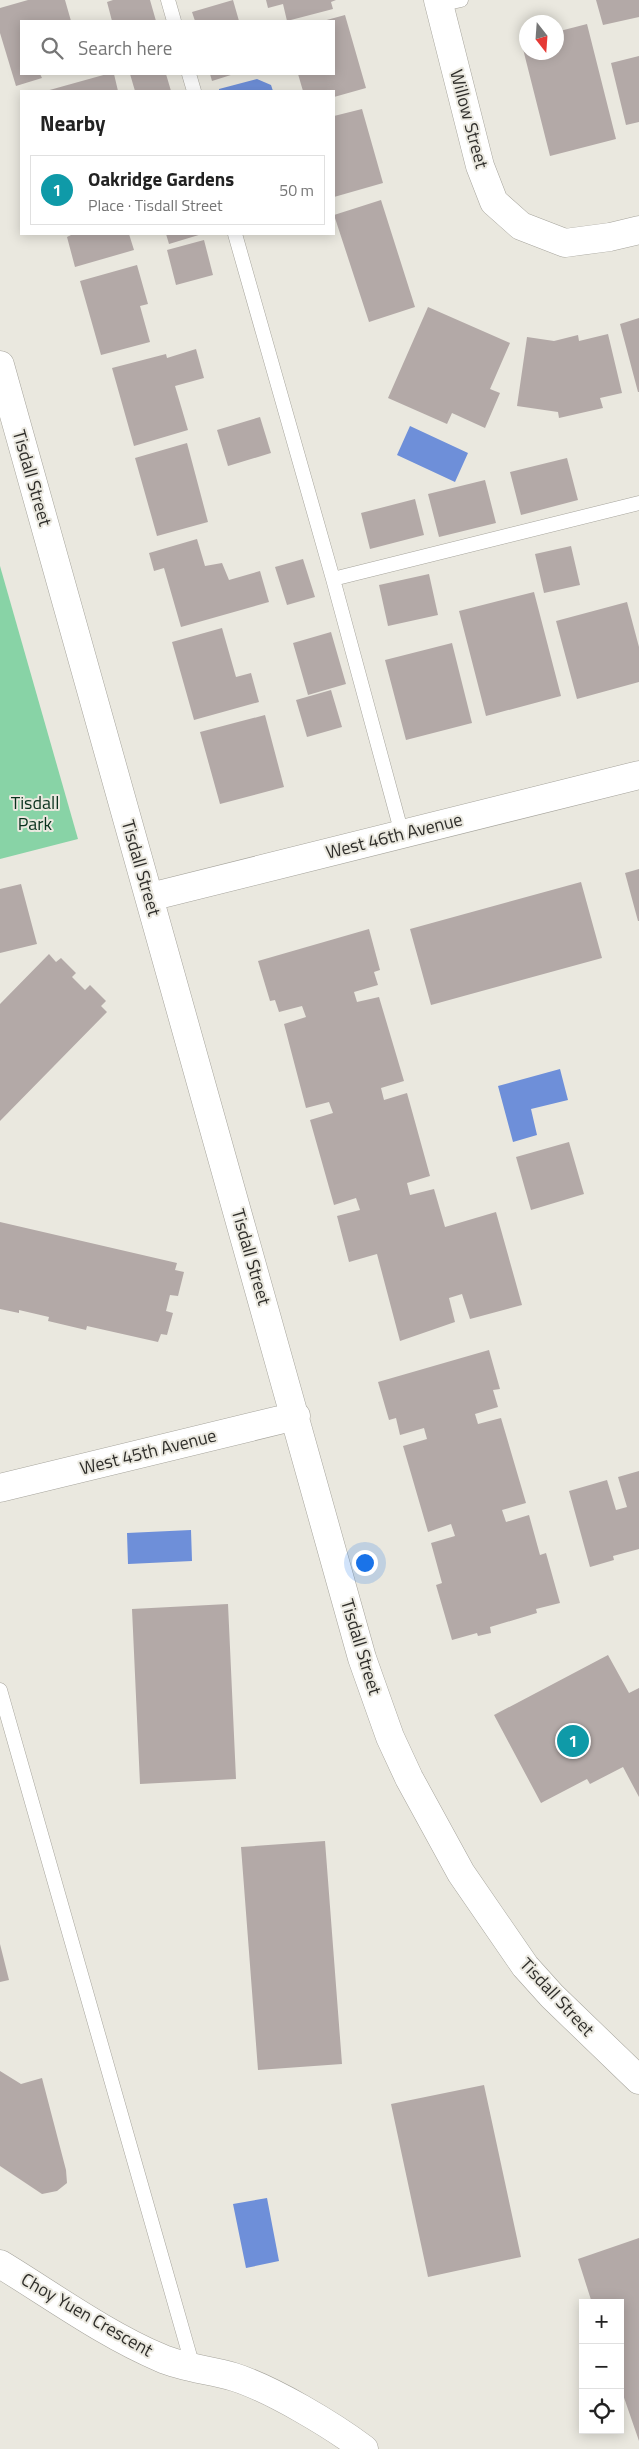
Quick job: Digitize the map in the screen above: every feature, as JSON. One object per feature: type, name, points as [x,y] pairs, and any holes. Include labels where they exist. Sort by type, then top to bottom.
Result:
[{"type":"street","name":"Willow Street","points":[[446,2],[480,166],[494,202],[521,226],[565,243],[610,238],[639,230]]},
{"type":"street","name":"Tisdall Street","points":[[0,365],[296,1416],[362,1658],[390,1737],[409,1778],[461,1873],[525,1966],[552,1996],[639,2080]]},
{"type":"street","name":"West 46th Avenue","points":[[150,897],[639,775]]},
{"type":"street","name":"West 45th Avenue","points":[[0,1488],[296,1416]]},
{"type":"street","name":"Choy Yuen Crescent","points":[[0,2264],[123,2339],[162,2358],[235,2377],[271,2393],[350,2438],[364,2449]]},
{"type":"lane","points":[[168,0],[174,20]]},
{"type":"lane","points":[[189,75],[194,90]]},
{"type":"lane","points":[[234,235],[333,579],[402,834]]},
{"type":"lane","points":[[333,579],[639,503]]},
{"type":"lane","points":[[0,1690],[193,2367]]},
{"type":"green space","name":"Tisdall Park","points":[[0,566],[78,839],[0,859]]},
{"type":"water","points":[[257,79],[271,85],[273,90],[219,90]]},
{"type":"water","points":[[410,426],[468,453],[455,482],[397,455]]},
{"type":"water","points":[[560,1069],[568,1100],[531,1109],[537,1135],[513,1142],[498,1086]]},
{"type":"water","points":[[191,1530],[192,1561],[128,1564],[127,1533]]},
{"type":"water","points":[[267,2198],[279,2261],[246,2268],[233,2204]]},
{"type":"building","points":[[28,0],[65,0],[71,20],[20,20],[20,75],[40,75],[42,78],[16,86],[0,33],[0,8]]},
{"type":"building","points":[[113,0],[150,0],[156,20],[112,20],[107,2]]},
{"type":"building","points":[[233,0],[239,20],[195,20],[192,12]]},
{"type":"building","points":[[266,0],[336,0],[331,2],[333,9],[291,20],[287,20],[283,4],[268,8]]},
{"type":"building","points":[[596,0],[639,0],[639,17],[603,25]]},
{"type":"building","points":[[345,15],[366,88],[335,97],[335,90],[303,90],[298,75],[335,75],[335,20],[327,20]]},
{"type":"building","points":[[587,24],[616,139],[550,156],[526,60],[564,60],[564,30]]},
{"type":"building","points":[[639,56],[639,122],[626,125],[611,63]]},
{"type":"building","points":[[103,75],[114,75],[118,90],[50,90]]},
{"type":"building","points":[[130,75],[166,75],[171,90],[135,90]]},
{"type":"building","points":[[210,75],[231,75],[212,81]]},
{"type":"building","points":[[362,109],[383,183],[335,197],[335,116]]},
{"type":"building","points":[[381,200],[415,307],[369,322],[335,215]]},
{"type":"building","points":[[71,235],[129,235],[134,250],[75,267],[67,237]]},
{"type":"building","points":[[166,235],[199,235],[169,244]]},
{"type":"building","points":[[204,240],[213,275],[176,285],[167,250]]},
{"type":"building","points":[[137,265],[148,304],[140,306],[150,342],[101,355],[80,281]]},
{"type":"building","points":[[428,307],[510,343],[490,389],[500,393],[485,428],[452,413],[447,424],[388,398]]},
{"type":"building","points":[[639,318],[639,392],[638,392],[620,324]]},
{"type":"building","points":[[608,334],[622,393],[600,398],[603,408],[559,418],[558,412],[517,406],[527,337],[554,341],[578,335],[579,341]]},
{"type":"building","points":[[196,349],[204,378],[175,386],[188,430],[134,446],[112,368],[166,354],[167,358]]},
{"type":"building","points":[[260,417],[271,453],[228,466],[217,430]]},
{"type":"building","points":[[187,443],[208,522],[157,536],[135,458]]},
{"type":"building","points":[[567,458],[578,500],[521,515],[510,472]]},
{"type":"building","points":[[485,480],[496,523],[439,537],[428,494]]},
{"type":"building","points":[[415,499],[424,535],[370,549],[361,513]]},
{"type":"building","points":[[197,539],[205,566],[222,563],[229,580],[260,571],[269,602],[181,627],[164,568],[154,571],[149,553]]},
{"type":"building","points":[[571,546],[580,585],[544,593],[535,554]]},
{"type":"building","points":[[303,559],[315,597],[287,605],[275,567]]},
{"type":"building","points":[[429,574],[438,615],[388,626],[379,585]]},
{"type":"building","points":[[534,592],[561,696],[486,716],[459,611]]},
{"type":"building","points":[[627,602],[639,647],[639,682],[577,699],[556,621]]},
{"type":"building","points":[[222,628],[236,677],[251,673],[259,702],[194,720],[172,642]]},
{"type":"building","points":[[331,632],[346,684],[308,695],[293,643]]},
{"type":"building","points":[[452,643],[472,723],[406,740],[385,660]]},
{"type":"building","points":[[331,690],[342,727],[307,737],[296,700]]},
{"type":"building","points":[[265,715],[284,787],[220,804],[200,732]]},
{"type":"building","points":[[639,869],[639,921],[638,921],[625,873]]},
{"type":"building","points":[[581,882],[602,958],[431,1005],[410,929]]},
{"type":"building","points":[[21,884],[37,944],[0,953],[0,889]]},
{"type":"building","points":[[369,929],[380,970],[374,972],[378,985],[354,992],[357,1002],[379,997],[404,1081],[381,1088],[384,1100],[407,1093],[430,1176],[407,1183],[410,1195],[434,1189],[445,1227],[496,1212],[522,1305],[470,1319],[462,1294],[449,1298],[455,1322],[400,1341],[377,1254],[349,1262],[337,1216],[360,1210],[356,1198],[334,1205],[310,1120],[333,1113],[329,1102],[306,1108],[284,1024],[306,1017],[302,1006],[279,1012],[275,1000],[270,1001],[258,961]]},
{"type":"building","points":[[49,954],[56,962],[61,958],[76,973],[72,977],[85,990],[90,985],[106,1001],[101,1006],[107,1012],[0,1121],[0,1004]]},
{"type":"building","points":[[569,1142],[584,1194],[531,1210],[516,1157]]},
{"type":"building","points":[[0,1222],[177,1263],[175,1270],[184,1272],[178,1296],[170,1295],[166,1311],[173,1313],[167,1335],[161,1334],[158,1342],[87,1326],[86,1330],[48,1321],[49,1317],[19,1310],[19,1313],[0,1309]]},
{"type":"building","points":[[489,1350],[500,1389],[493,1390],[498,1407],[475,1414],[478,1424],[501,1418],[526,1503],[502,1510],[506,1522],[529,1515],[540,1555],[546,1553],[560,1603],[536,1609],[537,1613],[490,1627],[491,1633],[478,1636],[477,1633],[452,1640],[436,1585],[442,1583],[431,1543],[455,1536],[451,1524],[428,1532],[403,1446],[427,1439],[424,1428],[400,1435],[396,1418],[389,1420],[378,1382]]},
{"type":"building","points":[[639,1471],[639,1549],[613,1556],[614,1560],[590,1567],[569,1491],[607,1480],[616,1510],[627,1507],[618,1477]]},
{"type":"building","points":[[228,1604],[236,1779],[140,1784],[132,1609]]},
{"type":"building","points":[[608,1655],[629,1693],[639,1688],[639,1797],[623,1767],[590,1784],[587,1779],[541,1803],[494,1715]]},
{"type":"building","points":[[325,1841],[342,2064],[258,2070],[241,1847]]},
{"type":"building","points":[[0,1944],[9,1980],[0,1982]]},
{"type":"building","points":[[0,2071],[21,2084],[42,2078],[66,2170],[67,2183],[57,2191],[42,2194],[0,2166]]},
{"type":"building","points":[[484,2085],[521,2257],[428,2277],[391,2104]]},
{"type":"building","points":[[639,2238],[639,2441],[624,2398],[624,2299],[591,2299],[578,2259]]},
{"type":"place","name":"Oakridge Gardens","points":[[573,1741]]}]
